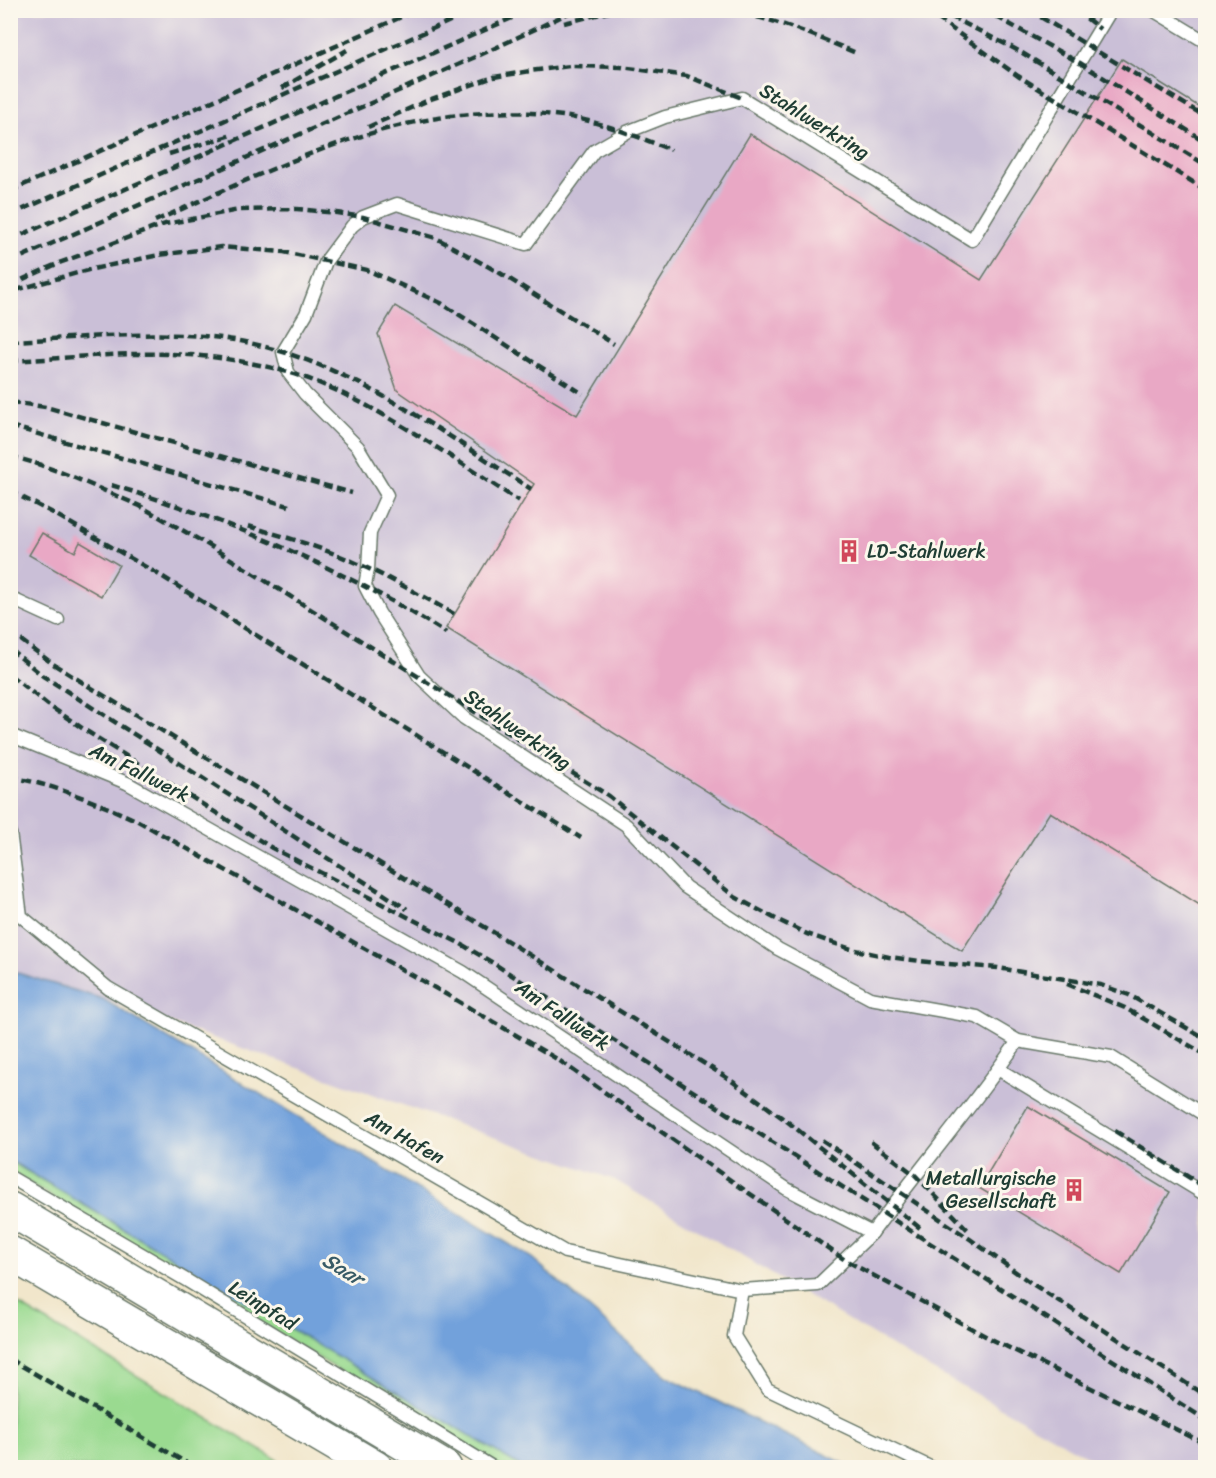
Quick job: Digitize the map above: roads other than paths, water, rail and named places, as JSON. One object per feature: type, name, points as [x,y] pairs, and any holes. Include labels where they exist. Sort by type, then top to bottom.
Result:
[{"type":"highway","points":[[10,1209],[445,1467]]},
{"type":"highway","points":[[10,1253],[376,1467]]},
{"type":"lane","name":"Stahlwerkring","points":[[1111,10],[972,240],[742,98],[665,117],[627,132],[594,151],[526,244],[397,204],[363,217],[352,226],[326,261],[306,314],[283,352],[288,372],[305,394],[358,447],[387,495],[370,533],[365,586],[379,613],[419,676],[464,718],[626,825],[685,887],[778,949],[870,998],[977,1017],[1018,1041],[1111,1057],[1206,1116]]},
{"type":"lane","points":[[1153,10],[1206,42]]},
{"type":"lane","points":[[10,598],[58,620]]},
{"type":"lane","name":"Am Fallwerk","points":[[10,735],[127,783],[463,972],[787,1189],[872,1233]]},
{"type":"lane","name":"Am Hafen","points":[[10,833],[21,916],[108,988],[565,1252],[742,1290],[818,1285],[872,1233]]},
{"type":"lane","points":[[872,1233],[900,1193],[1018,1041]]},
{"type":"lane","points":[[998,1069],[1206,1195]]},
{"type":"lane","name":"Leinpfad","points":[[10,1177],[186,1280],[494,1467]]},
{"type":"lane","points":[[742,1290],[734,1336],[767,1389],[932,1467]]},
{"type":"water","name":"Saar","points":[[11,971],[103,999],[532,1258],[666,1376],[851,1467],[522,1467],[11,1161]]},
{"type":"railway","points":[[10,191],[417,10]]},
{"type":"railway","points":[[10,215],[475,10]]},
{"type":"railway","points":[[10,240],[530,10]]},
{"type":"railway","points":[[10,262],[491,50],[575,10]]},
{"type":"railway","points":[[564,23],[617,10]]},
{"type":"railway","points":[[717,10],[771,21],[856,53]]},
{"type":"railway","points":[[926,10],[1018,76],[1206,190]]},
{"type":"railway","points":[[938,10],[1019,51],[1206,165]]},
{"type":"railway","points":[[984,10],[1080,63],[1206,142]]},
{"type":"railway","points":[[1029,10],[1206,117]]},
{"type":"railway","points":[[1076,10],[1100,29]]},
{"type":"railway","points":[[282,88],[347,50]]},
{"type":"railway","points":[[368,127],[431,99],[494,77],[570,66],[621,67],[687,76],[742,98]]},
{"type":"railway","points":[[155,221],[254,177],[353,139],[403,125],[454,116],[508,112],[577,118],[631,134],[671,150]]},
{"type":"railway","points":[[169,154],[232,135]]},
{"type":"railway","points":[[10,285],[59,263],[165,224],[239,210],[297,209],[363,217],[436,238],[500,273],[614,344]]},
{"type":"railway","points":[[16,290],[88,270],[159,255],[221,247],[284,252],[367,270],[441,303],[583,394]]},
{"type":"railway","points":[[10,341],[119,335],[183,335],[232,340],[279,351],[324,367],[367,387],[450,436],[531,489]]},
{"type":"railway","points":[[10,361],[162,354],[240,361],[288,372],[318,383],[378,411],[519,501]]},
{"type":"railway","points":[[10,402],[46,407],[352,493]]},
{"type":"railway","points":[[10,426],[289,506]]},
{"type":"railway","points":[[10,456],[42,465]]},
{"type":"railway","points":[[35,463],[140,506],[205,543],[609,796],[735,897],[774,918],[807,934],[851,949],[889,957],[998,968],[1101,985],[1129,995],[1206,1039]]},
{"type":"railway","points":[[111,485],[198,513],[284,548],[367,588],[446,633]]},
{"type":"railway","points":[[10,491],[53,513],[163,577],[581,838]]},
{"type":"railway","points":[[248,526],[355,562],[454,614]]},
{"type":"railway","points":[[10,632],[53,664],[493,932],[729,1079],[788,1122],[920,1228]]},
{"type":"railway","points":[[10,649],[43,676],[407,909]]},
{"type":"railway","points":[[10,675],[48,705],[88,732],[272,848],[461,944],[493,963],[1206,1420]]},
{"type":"railway","points":[[10,777],[75,795],[138,821],[557,1059],[845,1260],[989,1338],[1206,1444]]},
{"type":"railway","points":[[1067,984],[1125,1008],[1206,1055]]},
{"type":"railway","points":[[1115,1131],[1206,1188]]},
{"type":"railway","points":[[822,1140],[970,1239],[1031,1283],[1206,1396]]},
{"type":"railway","points":[[871,1142],[915,1175],[970,1232]]},
{"type":"railway","points":[[10,1359],[195,1468]]},
{"type":"place","name":"LD-Stahlwerk","points":[[849,551]]},
{"type":"place","name":"Metallurgische Gesellschaft","points":[[1074,1190]]}]
